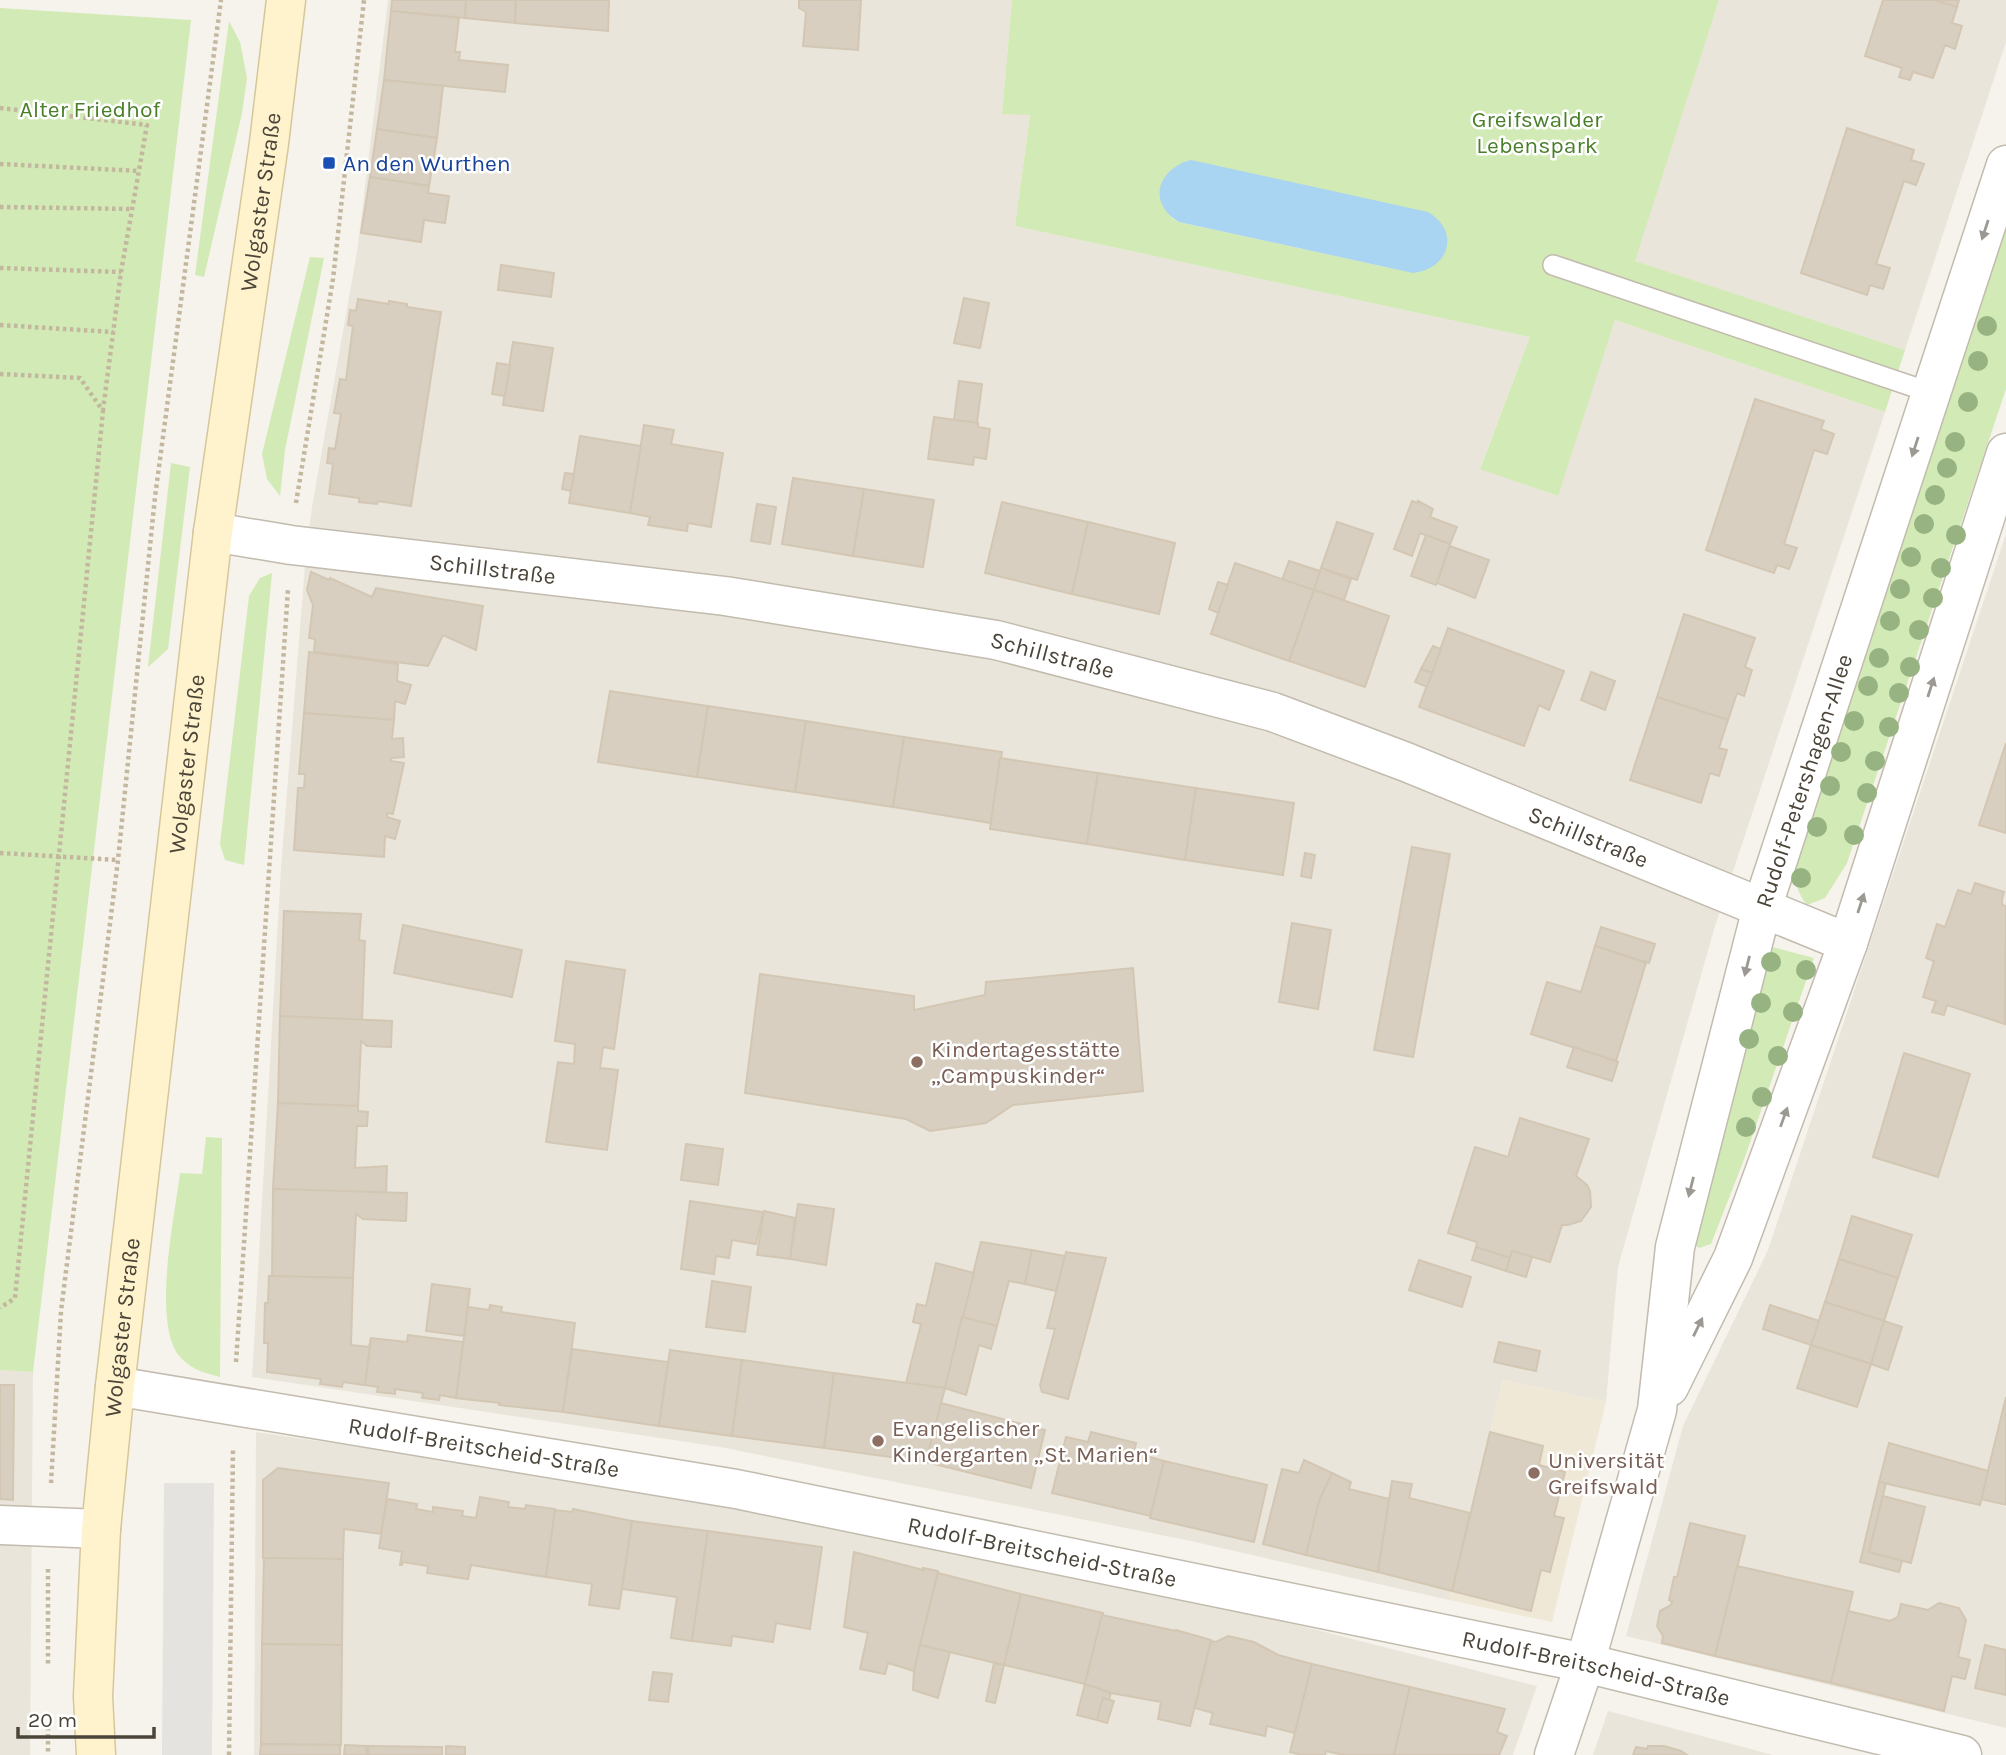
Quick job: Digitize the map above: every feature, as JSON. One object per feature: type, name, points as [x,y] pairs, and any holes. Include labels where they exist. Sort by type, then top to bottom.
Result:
[{"type":"main road","name":"Wolgaster Straße","points":[[96,1755],[93,1696],[101,1529],[115,1386],[213,532],[269,143],[286,0]]},
{"type":"street","name":"Rudolf-Petershagen-Allee","points":[[1554,1755],[1585,1663],[1657,1410],[1675,1247],[1762,908],[2006,165]]},
{"type":"street","name":"Rudolf-Petershagen-Allee","points":[[1657,1410],[1733,1258],[1848,943],[2006,453]]},
{"type":"street","name":"Schillstraße","points":[[213,532],[291,545],[725,596],[996,640],[1273,712],[1406,762],[1848,943]]},
{"type":"street","name":"Rudolf-Breitscheid-Straße","points":[[115,1386],[736,1489],[1585,1663],[1962,1755]]},
{"type":"street","points":[[0,1525],[101,1529]]},
{"type":"lane","points":[[1553,265],[1933,393]]},
{"type":"path","points":[[48,1675],[48,1527],[61,1311],[118,860],[155,497],[221,0]]},
{"type":"path","points":[[229,1755],[233,1404],[291,545],[333,279],[364,0]]},
{"type":"path","points":[[0,108],[147,125],[121,272],[103,411],[15,1298],[0,1308]]},
{"type":"path","points":[[0,164],[140,171]]},
{"type":"path","points":[[0,207],[133,209]]},
{"type":"path","points":[[0,268],[121,272]]},
{"type":"path","points":[[0,325],[114,332]]},
{"type":"path","points":[[0,374],[80,378],[103,411]]},
{"type":"path","points":[[0,853],[118,860]]},
{"type":"path","points":[[48,1715],[48,1755]]},
{"type":"shaded area","points":[[388,0],[1012,0],[1002,113],[1030,114],[1015,226],[1530,337],[1480,468],[1557,496],[1615,320],[1885,412],[1715,926],[1618,1267],[1606,1402],[1503,1380],[1449,1600],[1186,1540],[720,1447],[252,1377],[281,868],[305,565],[312,507],[357,252]]},
{"type":"shaded area","points":[[1719,0],[2006,0],[2006,42],[1905,350],[1634,261]]},
{"type":"shaded area","points":[[2006,534],[2006,1395],[1981,1499],[2006,1507],[2006,1728],[1626,1636],[1683,1426],[1768,1250]]},
{"type":"shaded area","points":[[0,1370],[33,1372],[30,1755],[0,1755]]},
{"type":"shaded area","name":"Universität Greifswald","points":[[1503,1380],[1606,1402],[1552,1622],[1449,1600]]},
{"type":"shaded area","points":[[256,1432],[670,1492],[1266,1617],[1537,1686],[1513,1755],[254,1755]]},
{"type":"shaded area","points":[[164,1483],[214,1483],[212,1755],[162,1755]]},
{"type":"shaded area","points":[[1608,1711],[1773,1755],[1593,1755]]},
{"type":"green space","name":"Greifswalder Lebenspark","points":[[1012,0],[1719,0],[1635,261],[1905,350],[1885,412],[1615,320],[1558,496],[1480,469],[1530,337],[1015,226],[1030,115],[1002,114]],"holes":[[[1170,217],[1413,273],[1179,222]]]},
{"type":"green space","name":"Alter Friedhof","points":[[0,8],[191,20],[33,1372],[0,1370]]},
{"type":"green space","points":[[229,21],[240,42],[247,78],[242,113],[204,277],[195,275]]},
{"type":"green space","points":[[2006,222],[2006,389],[1847,863],[1825,898],[1807,905],[1796,882],[1794,857]]},
{"type":"green space","points":[[310,257],[324,258],[285,450],[280,496],[267,479],[262,454]]},
{"type":"green space","points":[[171,463],[190,467],[168,649],[148,667]]},
{"type":"green space","points":[[272,573],[244,865],[225,860],[220,844],[249,596],[260,578]]},
{"type":"green space","points":[[1765,945],[1814,958],[1745,1157],[1711,1244],[1699,1248],[1691,1241]]},
{"type":"green space","points":[[206,1137],[222,1138],[220,1377],[195,1368],[182,1359],[173,1344],[167,1323],[167,1270],[180,1173],[202,1174]]},
{"type":"water","points":[[1191,160],[1428,212],[1445,229],[1446,248],[1435,265],[1413,273],[1179,222],[1163,206],[1160,187],[1170,171]]},
{"type":"building","points":[[392,0],[466,0],[465,18],[391,11]]},
{"type":"building","points":[[466,0],[516,0],[515,23],[465,18]]},
{"type":"building","points":[[516,0],[609,0],[608,31],[515,23]]},
{"type":"building","points":[[799,0],[861,0],[858,50],[803,46],[806,12],[799,8]]},
{"type":"building","points":[[1883,0],[1935,0],[1957,7],[1952,23],[1962,26],[1955,49],[1945,45],[1933,78],[1913,72],[1910,80],[1899,77],[1902,68],[1865,56]]},
{"type":"building","points":[[1935,0],[1959,0],[1957,7]]},
{"type":"building","points":[[391,11],[459,18],[455,52],[460,52],[459,60],[508,65],[505,92],[384,80]]},
{"type":"building","points":[[384,80],[443,86],[437,138],[377,129]]},
{"type":"building","points":[[1847,128],[1914,150],[1911,160],[1924,164],[1916,185],[1904,181],[1876,264],[1890,268],[1883,289],[1870,285],[1867,295],[1801,273]]},
{"type":"building","points":[[377,129],[437,138],[429,186],[370,177]]},
{"type":"building","points":[[370,177],[429,186],[428,193],[449,196],[445,223],[424,220],[421,242],[361,233]]},
{"type":"building","points":[[501,265],[554,273],[551,297],[498,290]]},
{"type":"building","points":[[964,298],[989,303],[980,348],[954,343]]},
{"type":"building","points":[[358,299],[389,304],[389,301],[407,304],[407,307],[441,312],[411,506],[378,501],[377,504],[359,502],[359,498],[329,494],[333,464],[327,463],[329,448],[335,449],[341,414],[334,413],[340,379],[346,380],[353,326],[348,325],[350,310],[356,311]]},
{"type":"building","points":[[513,342],[553,348],[543,411],[503,405]]},
{"type":"building","points":[[497,363],[510,365],[505,396],[492,394]]},
{"type":"building","points":[[959,381],[982,384],[977,423],[954,420]]},
{"type":"building","points":[[1755,399],[1824,421],[1821,429],[1834,434],[1827,454],[1814,450],[1784,544],[1797,548],[1789,569],[1777,565],[1774,573],[1706,550]]},
{"type":"building","points":[[934,417],[978,423],[978,427],[990,429],[986,459],[974,457],[973,465],[928,459]]},
{"type":"building","points":[[644,425],[674,430],[671,444],[723,453],[711,527],[688,523],[687,531],[648,525],[650,517],[630,513]]},
{"type":"building","points":[[580,436],[641,446],[630,513],[569,503]]},
{"type":"building","points":[[565,473],[574,474],[571,491],[562,489]]},
{"type":"building","points":[[793,478],[864,489],[853,556],[782,544]]},
{"type":"building","points":[[864,489],[934,500],[923,567],[853,556]]},
{"type":"building","points":[[1412,501],[1418,501],[1433,509],[1430,517],[1457,527],[1450,544],[1420,533],[1412,556],[1394,549]]},
{"type":"building","points":[[1002,502],[1088,522],[1072,594],[985,573]]},
{"type":"building","points":[[757,504],[776,507],[770,544],[751,541]]},
{"type":"building","points":[[1088,522],[1175,543],[1159,614],[1072,594]]},
{"type":"building","points":[[1337,522],[1373,534],[1357,580],[1321,568]]},
{"type":"building","points":[[1426,535],[1450,544],[1436,585],[1411,576]]},
{"type":"building","points":[[1450,546],[1489,560],[1475,598],[1437,583]]},
{"type":"building","points":[[1289,561],[1320,571],[1314,590],[1282,580]]},
{"type":"building","points":[[1235,563],[1314,590],[1289,661],[1211,634]]},
{"type":"building","points":[[1321,568],[1351,579],[1344,600],[1314,590]]},
{"type":"building","points":[[311,572],[372,597],[376,588],[483,606],[476,650],[443,635],[428,666],[314,652],[315,639],[309,638],[313,605],[307,590]]},
{"type":"building","points":[[1218,582],[1228,585],[1218,613],[1209,609]]},
{"type":"building","points":[[1314,590],[1389,616],[1365,687],[1289,661]]},
{"type":"building","points":[[1684,614],[1755,638],[1745,667],[1752,670],[1744,696],[1737,693],[1728,720],[1657,697]]},
{"type":"building","points":[[1448,628],[1564,671],[1549,710],[1539,705],[1524,746],[1419,707]]},
{"type":"building","points":[[1433,646],[1441,649],[1432,673],[1421,669]]},
{"type":"building","points":[[309,652],[398,664],[397,681],[411,685],[405,704],[395,701],[394,720],[304,713]]},
{"type":"building","points":[[1421,669],[1432,673],[1427,687],[1415,682]]},
{"type":"building","points":[[1591,672],[1615,681],[1605,710],[1581,700]]},
{"type":"building","points":[[610,691],[708,706],[697,777],[598,762]]},
{"type":"building","points":[[1657,697],[1728,720],[1719,748],[1727,750],[1719,776],[1710,773],[1701,803],[1630,780]]},
{"type":"building","points":[[708,706],[806,721],[795,792],[697,777]]},
{"type":"building","points":[[304,713],[394,720],[392,739],[403,738],[404,757],[391,758],[391,761],[404,763],[393,814],[387,813],[387,817],[400,821],[395,839],[385,836],[384,857],[294,850],[298,788],[304,788],[305,774],[299,774]]},
{"type":"building","points":[[806,721],[904,737],[893,807],[795,792]]},
{"type":"building","points":[[904,737],[1002,752],[991,823],[893,807]]},
{"type":"building","points":[[2006,743],[2006,833],[1979,825]]},
{"type":"building","points":[[1000,758],[1098,773],[1087,844],[990,829]]},
{"type":"building","points":[[1098,773],[1196,788],[1185,860],[1087,844]]},
{"type":"building","points":[[1196,788],[1294,803],[1283,875],[1185,860]]},
{"type":"building","points":[[1412,847],[1450,854],[1413,1057],[1374,1050]]},
{"type":"building","points":[[1305,853],[1315,855],[1311,878],[1301,876]]},
{"type":"building","points":[[1975,883],[2004,892],[2005,1024],[1947,1005],[1944,1015],[1932,1012],[1936,1001],[1923,997],[1934,961],[1926,958],[1937,924],[1945,927],[1958,890],[1971,894]]},
{"type":"building","points":[[284,911],[361,914],[359,940],[365,941],[362,1020],[280,1016]]},
{"type":"building","points":[[1292,923],[1331,930],[1318,1009],[1279,1002]]},
{"type":"building","points":[[403,925],[522,950],[512,997],[394,973]]},
{"type":"building","points":[[1601,927],[1655,944],[1649,963],[1595,946]]},
{"type":"building","points":[[1595,946],[1646,963],[1616,1061],[1531,1034],[1547,982],[1581,992]]},
{"type":"building","points":[[566,961],[625,970],[614,1049],[603,1047],[600,1068],[618,1070],[607,1150],[546,1142],[558,1062],[574,1064],[575,1044],[555,1041]]},
{"type":"building","points":[[1133,968],[1143,1091],[1013,1105],[986,1123],[930,1131],[906,1119],[745,1093],[760,974],[914,996],[914,1010],[985,995],[986,982]]},
{"type":"building","points":[[280,1016],[392,1021],[391,1047],[367,1046],[361,1041],[358,1106],[278,1103]]},
{"type":"building","points":[[1574,1047],[1618,1062],[1612,1081],[1567,1067]]},
{"type":"building","points":[[1904,1053],[1970,1074],[1938,1177],[1873,1157]]},
{"type":"building","points":[[278,1103],[358,1106],[358,1111],[368,1112],[367,1126],[357,1126],[355,1168],[387,1166],[386,1193],[273,1189]]},
{"type":"building","points":[[1520,1118],[1589,1139],[1576,1176],[1590,1191],[1591,1207],[1581,1221],[1562,1225],[1550,1262],[1512,1251],[1510,1258],[1476,1247],[1477,1242],[1448,1233],[1475,1147],[1508,1157]]},
{"type":"building","points":[[686,1144],[723,1149],[718,1185],[681,1180]]},
{"type":"building","points":[[273,1189],[407,1193],[406,1221],[363,1219],[356,1214],[353,1278],[272,1276]]},
{"type":"building","points":[[690,1201],[763,1212],[756,1244],[732,1240],[729,1258],[716,1256],[714,1274],[681,1269]]},
{"type":"building","points":[[798,1204],[834,1209],[826,1265],[790,1259]]},
{"type":"building","points":[[764,1211],[795,1218],[790,1259],[757,1255]]},
{"type":"building","points":[[1852,1216],[1912,1235],[1898,1278],[1839,1259]]},
{"type":"building","points":[[981,1242],[1032,1250],[1025,1284],[1009,1281],[997,1326],[962,1317]]},
{"type":"building","points":[[1476,1247],[1510,1258],[1506,1271],[1472,1260]]},
{"type":"building","points":[[1032,1250],[1065,1256],[1056,1291],[1025,1284]]},
{"type":"building","points":[[1512,1251],[1532,1257],[1526,1277],[1506,1271]]},
{"type":"building","points":[[1066,1252],[1106,1258],[1068,1399],[1042,1392],[1040,1385],[1055,1329],[1047,1328]]},
{"type":"building","points":[[1839,1259],[1898,1278],[1884,1321],[1825,1302]]},
{"type":"building","points":[[1419,1260],[1471,1277],[1462,1307],[1409,1290]]},
{"type":"building","points":[[936,1263],[974,1273],[945,1388],[906,1383],[921,1324],[913,1322],[917,1304],[926,1306]]},
{"type":"building","points":[[269,1276],[353,1278],[351,1345],[369,1347],[371,1338],[365,1385],[343,1382],[342,1387],[320,1384],[321,1379],[267,1372],[268,1343],[264,1343]]},
{"type":"building","points":[[712,1281],[751,1287],[745,1332],[706,1327]]},
{"type":"building","points":[[432,1284],[470,1289],[464,1336],[426,1331]]},
{"type":"building","points":[[1825,1302],[1884,1321],[1871,1364],[1811,1345]]},
{"type":"building","points":[[490,1305],[502,1307],[501,1312],[575,1323],[563,1412],[456,1398],[468,1307],[489,1310]]},
{"type":"building","points":[[1770,1305],[1819,1321],[1811,1345],[1763,1329]]},
{"type":"building","points":[[962,1317],[997,1326],[991,1349],[979,1345],[966,1395],[945,1388]]},
{"type":"building","points":[[1884,1321],[1902,1327],[1888,1370],[1871,1364]]},
{"type":"building","points":[[408,1335],[463,1342],[456,1398],[440,1395],[439,1400],[422,1398],[423,1393],[395,1389],[395,1394],[377,1392],[378,1387],[365,1385],[371,1338],[407,1342]]},
{"type":"building","points":[[1499,1342],[1540,1351],[1536,1371],[1494,1362]]},
{"type":"building","points":[[1811,1345],[1871,1364],[1857,1407],[1797,1388]]},
{"type":"building","points":[[572,1349],[668,1362],[659,1426],[563,1412]]},
{"type":"building","points":[[670,1350],[742,1360],[732,1436],[659,1426]]},
{"type":"building","points":[[742,1360],[834,1373],[824,1448],[732,1436]]},
{"type":"building","points":[[834,1373],[945,1388],[926,1462],[824,1448]]},
{"type":"building","points":[[0,1385],[14,1385],[13,1500],[0,1499]]},
{"type":"building","points":[[2006,1397],[2006,1505],[1981,1499]]},
{"type":"building","points":[[941,1403],[1045,1430],[1031,1488],[926,1462]]},
{"type":"building","points":[[1091,1432],[1136,1443],[1134,1453],[1164,1461],[1151,1516],[1052,1493],[1066,1437],[1088,1442]]},
{"type":"building","points":[[1490,1432],[1543,1446],[1539,1465],[1565,1472],[1554,1516],[1564,1518],[1550,1572],[1541,1570],[1531,1611],[1452,1591]]},
{"type":"building","points":[[1889,1443],[1988,1471],[1980,1505],[1879,1482]]},
{"type":"building","points":[[1304,1460],[1332,1473],[1319,1501],[1306,1555],[1263,1544],[1282,1469],[1299,1473]]},
{"type":"building","points":[[1164,1461],[1267,1485],[1254,1542],[1150,1518]]},
{"type":"building","points":[[278,1468],[389,1483],[381,1534],[344,1529],[343,1559],[263,1558],[263,1480]]},
{"type":"building","points":[[1332,1473],[1351,1482],[1349,1489],[1389,1499],[1378,1572],[1306,1555],[1319,1501]]},
{"type":"building","points":[[1392,1481],[1412,1484],[1409,1498],[1470,1513],[1452,1591],[1378,1572]]},
{"type":"building","points":[[1879,1482],[1886,1483],[1869,1552],[1902,1561],[1899,1572],[1860,1562]]},
{"type":"building","points":[[1883,1496],[1925,1507],[1911,1563],[1869,1552]]},
{"type":"building","points":[[480,1497],[509,1502],[508,1507],[525,1509],[526,1505],[555,1509],[546,1577],[471,1565],[468,1579],[427,1573],[428,1566],[403,1562],[400,1565],[402,1552],[379,1548],[387,1499],[417,1504],[416,1509],[433,1512],[433,1507],[463,1511],[462,1516],[476,1518]]},
{"type":"building","points":[[573,1509],[632,1521],[619,1609],[589,1605],[592,1584],[546,1577],[555,1510],[572,1512]]},
{"type":"building","points":[[632,1521],[708,1531],[692,1641],[671,1638],[677,1597],[622,1589]]},
{"type":"building","points":[[1690,1523],[1745,1536],[1715,1656],[1662,1643],[1663,1636],[1657,1626],[1660,1611],[1671,1605],[1672,1601],[1669,1600],[1674,1577],[1677,1577]]},
{"type":"building","points":[[708,1531],[822,1547],[810,1629],[776,1623],[773,1642],[732,1636],[731,1646],[692,1641]]},
{"type":"building","points":[[854,1552],[923,1570],[938,1571],[914,1671],[888,1663],[885,1674],[860,1669],[868,1633],[844,1627]]},
{"type":"building","points":[[264,1558],[343,1559],[342,1645],[262,1644]]},
{"type":"building","points":[[1737,1566],[1853,1592],[1831,1683],[1715,1656]]},
{"type":"building","points":[[938,1573],[1021,1594],[1004,1665],[920,1645]]},
{"type":"building","points":[[1021,1594],[1103,1613],[1085,1684],[1004,1665]]},
{"type":"building","points":[[1939,1603],[1959,1608],[1966,1620],[1958,1657],[1970,1660],[1965,1679],[1952,1676],[1944,1711],[1831,1683],[1848,1611],[1890,1621],[1898,1617],[1901,1604],[1928,1610]]},
{"type":"building","points":[[1102,1615],[1211,1640],[1190,1726],[1158,1719],[1161,1702],[1111,1693],[1085,1684]]},
{"type":"building","points":[[1228,1636],[1254,1642],[1278,1655],[1312,1664],[1295,1733],[1267,1726],[1265,1736],[1210,1724],[1213,1713],[1195,1708],[1211,1641],[1216,1642]]},
{"type":"building","points":[[262,1644],[342,1645],[341,1745],[261,1744]]},
{"type":"building","points":[[920,1645],[950,1652],[938,1698],[913,1690]]},
{"type":"building","points":[[1985,1645],[2006,1650],[2006,1695],[1975,1688]]},
{"type":"building","points":[[994,1663],[1004,1665],[995,1703],[986,1701]]},
{"type":"building","points":[[1312,1664],[1410,1687],[1394,1755],[1344,1755],[1326,1751],[1325,1755],[1302,1755],[1290,1752]]},
{"type":"building","points":[[653,1672],[672,1674],[668,1702],[649,1700]]},
{"type":"building","points":[[1085,1684],[1111,1693],[1109,1700],[1103,1698],[1097,1720],[1077,1715]]},
{"type":"building","points":[[1410,1687],[1505,1709],[1497,1732],[1507,1736],[1499,1755],[1394,1755]]},
{"type":"building","points":[[1103,1698],[1114,1701],[1107,1723],[1097,1720]]},
{"type":"building","points":[[261,1744],[340,1745],[340,1755],[260,1755]]},
{"type":"building","points":[[345,1745],[366,1746],[366,1755],[344,1755]]},
{"type":"building","points":[[368,1746],[442,1747],[442,1755],[368,1755]]},
{"type":"building","points":[[446,1746],[465,1747],[465,1755],[446,1755]]},
{"type":"building","points":[[1648,1746],[1664,1746],[1687,1755],[1633,1755],[1636,1747],[1647,1749]]},
{"type":"place","name":"An den Wurthen","points":[[329,163]]},
{"type":"place","name":"Kindertagesstätte „Campuskinder“","points":[[917,1062]]},
{"type":"place","name":"Evangelischer Kindergarten „St. Marien“","points":[[878,1441]]},
{"type":"place","name":"Universität Greifswald","points":[[1534,1473]]}]
